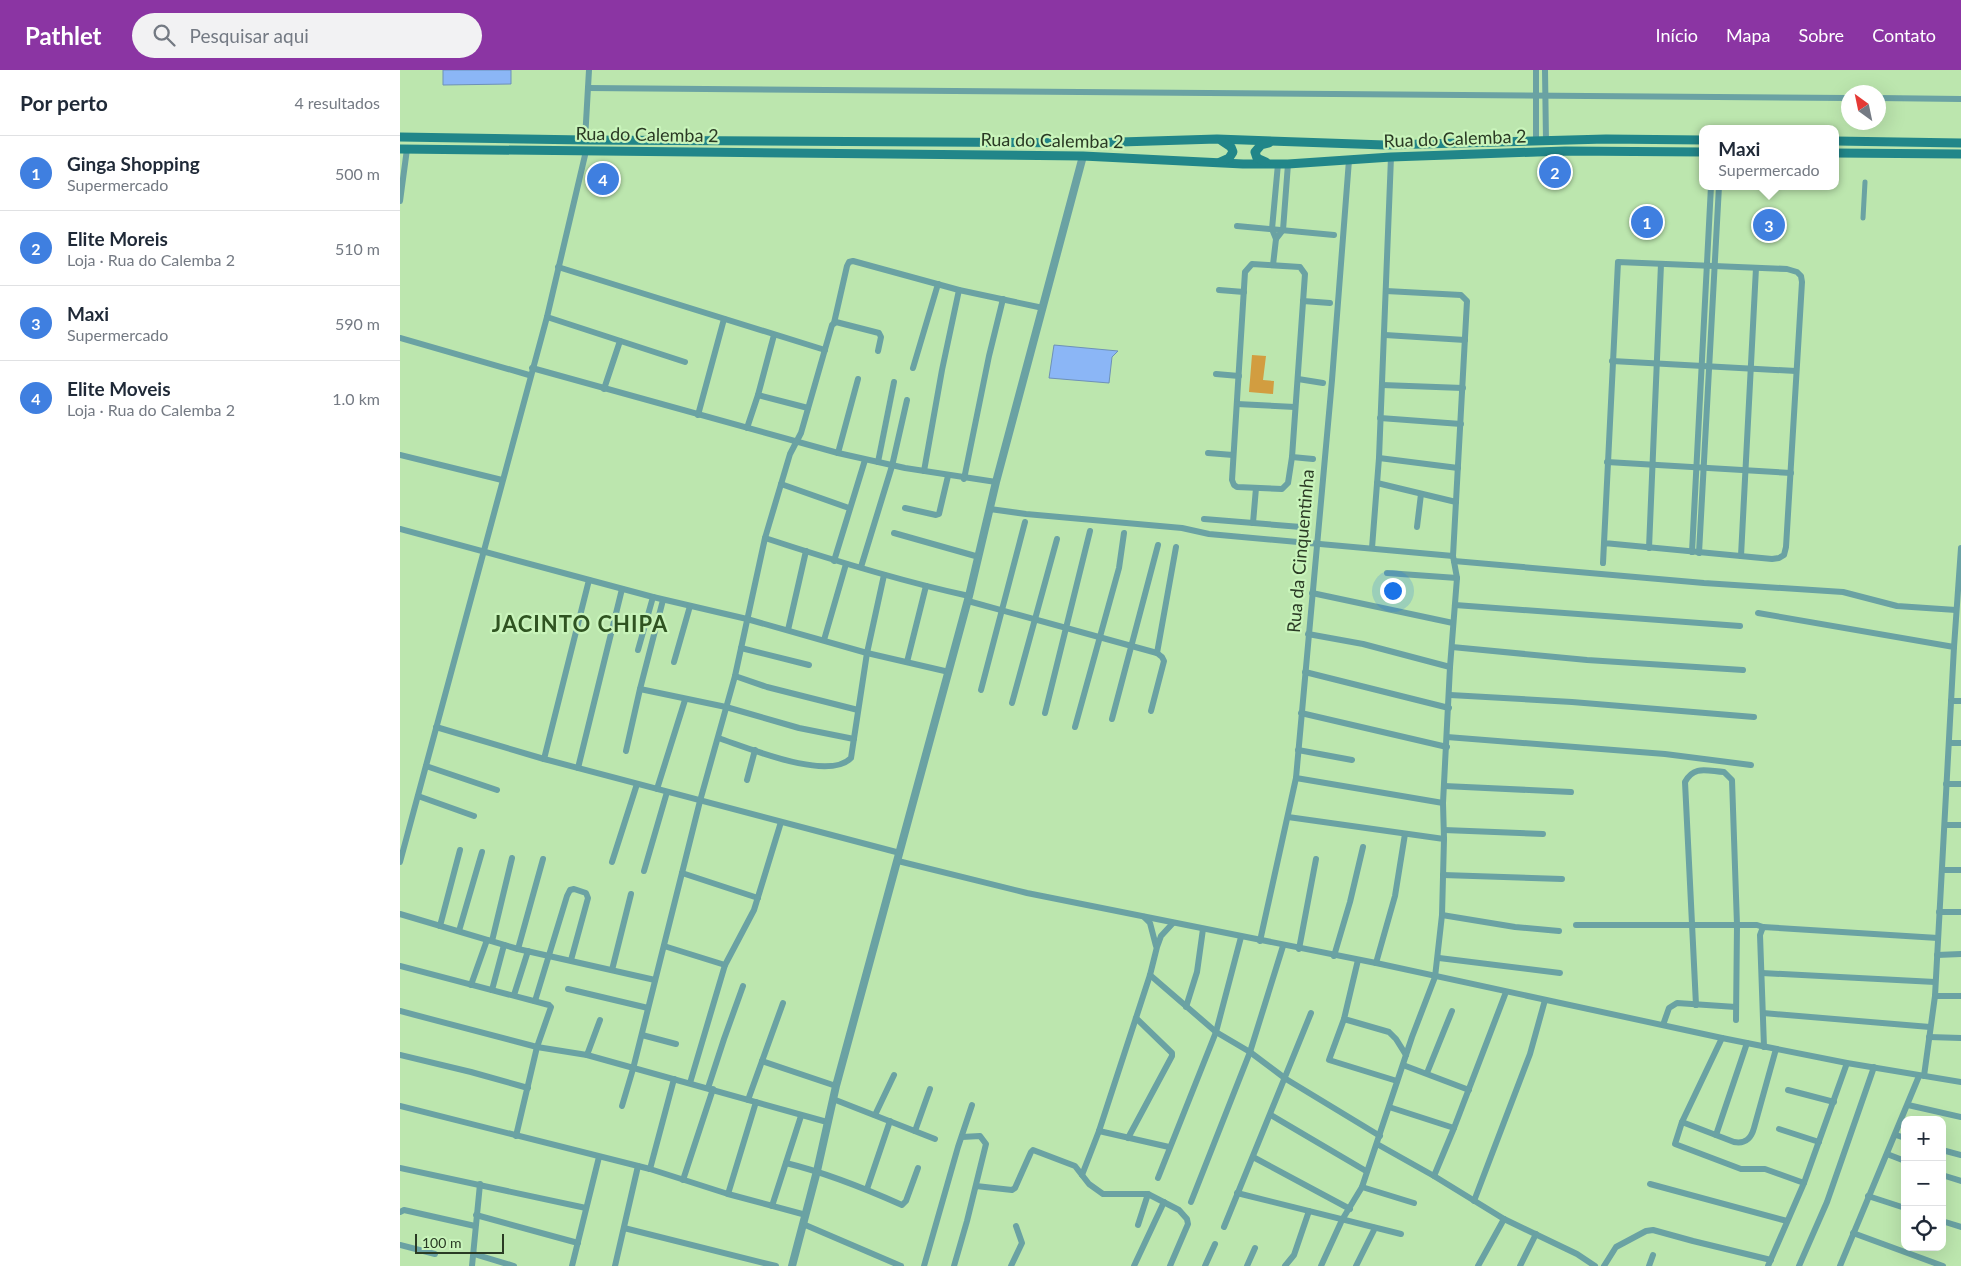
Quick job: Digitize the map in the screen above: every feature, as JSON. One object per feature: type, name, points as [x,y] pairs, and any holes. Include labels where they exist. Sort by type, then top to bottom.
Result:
[{"type":"main road","name":"Rua do Calemba 2","points":[[400,137],[1088,143],[1217,139],[1403,145],[1606,139],[1699,140]]},
{"type":"main road","points":[[1215,163],[1229,158],[1233,152],[1227,143],[1217,139]]},
{"type":"main road","points":[[1839,141],[1961,143]]},
{"type":"main road","points":[[1272,142],[1261,145],[1255,152],[1257,158],[1274,164]]},
{"type":"main road","name":"Rua do Calemba 2","points":[[404,149],[1084,156],[1274,164],[1565,151],[1699,152]]},
{"type":"main road","points":[[1839,153],[1961,154]]},
{"type":"street","points":[[585,140],[589,70]]},
{"type":"street","points":[[1536,70],[1536,96],[1541,142]]},
{"type":"street","points":[[1541,142],[1546,96],[1545,70]]},
{"type":"street","points":[[588,88],[1841,98]]},
{"type":"street","points":[[1886,98],[1961,99]]},
{"type":"street","points":[[400,201],[404,149]]},
{"type":"street","points":[[400,862],[529,375],[547,317],[586,151]]},
{"type":"street","points":[[792,1266],[836,1086],[949,672],[979,557],[996,482],[1084,156]]},
{"type":"street","points":[[1372,548],[1379,458],[1385,335],[1391,158]]},
{"type":"street","name":"Rua da Cinquentinha","points":[[1260,941],[1296,778],[1349,160]]},
{"type":"street","points":[[1273,265],[1276,239],[1272,230],[1274,164]]},
{"type":"street","points":[[1276,239],[1283,230],[1288,164]]},
{"type":"street","points":[[1863,218],[1865,182]]},
{"type":"street","points":[[1706,366],[1707,267],[1711,190]]},
{"type":"street","points":[[1692,552],[1719,190]]},
{"type":"street","points":[[1237,226],[1334,235]]},
{"type":"street","points":[[622,1106],[642,1035],[700,801],[735,676],[765,538],[790,454],[796,443],[808,408],[834,323],[849,262],[853,261],[959,290],[1044,308]]},
{"type":"street","points":[[1603,562],[1618,262],[1793,270],[1800,276],[1791,473],[1785,553],[1776,559],[1604,543]]},
{"type":"street","points":[[1252,264],[1273,265],[1300,267],[1305,274],[1292,457],[1288,483],[1282,489],[1237,487],[1232,480],[1245,272],[1252,264]]},
{"type":"street","points":[[1649,548],[1661,264]]},
{"type":"street","points":[[558,266],[825,350]]},
{"type":"street","points":[[1741,556],[1756,268]]},
{"type":"street","points":[[913,368],[938,284]]},
{"type":"street","points":[[924,471],[942,370],[959,290]]},
{"type":"street","points":[[1219,290],[1244,292]]},
{"type":"street","points":[[1321,1266],[1342,1220],[1362,1187],[1406,1055],[1435,977],[1442,915],[1443,803],[1457,578],[1453,558],[1467,301],[1463,296],[1386,291]]},
{"type":"street","points":[[964,479],[989,356],[1003,299]]},
{"type":"street","points":[[1303,300],[1330,303]]},
{"type":"street","points":[[547,317],[685,362]]},
{"type":"street","points":[[698,415],[724,319]]},
{"type":"street","points":[[834,323],[881,334],[878,351]]},
{"type":"street","points":[[748,428],[774,335]]},
{"type":"street","points":[[1385,335],[1465,340]]},
{"type":"street","points":[[400,338],[529,375]]},
{"type":"street","points":[[604,389],[620,341]]},
{"type":"street","points":[[1612,361],[1796,371]]},
{"type":"street","points":[[532,368],[796,443],[865,460],[964,479],[996,482]]},
{"type":"street","points":[[1216,374],[1240,376]]},
{"type":"street","points":[[838,453],[858,379]]},
{"type":"street","points":[[1298,380],[1323,383]]},
{"type":"street","points":[[878,462],[894,382]]},
{"type":"street","points":[[1382,385],[1463,388]]},
{"type":"street","points":[[758,395],[808,408]]},
{"type":"street","points":[[861,567],[892,466],[907,400]]},
{"type":"street","points":[[1237,404],[1295,407]]},
{"type":"street","points":[[1380,418],[1460,424]]},
{"type":"street","points":[[1208,453],[1234,455]]},
{"type":"street","points":[[400,455],[502,480]]},
{"type":"street","points":[[1292,457],[1313,459]]},
{"type":"street","points":[[1379,458],[1458,468]]},
{"type":"street","points":[[834,560],[865,460]]},
{"type":"street","points":[[1608,462],[1791,473]]},
{"type":"street","points":[[1699,468],[1700,553]]},
{"type":"street","points":[[905,508],[936,515],[939,514],[948,476]]},
{"type":"street","points":[[1376,483],[1456,502]]},
{"type":"street","points":[[781,484],[849,508]]},
{"type":"street","points":[[1252,522],[1256,488]]},
{"type":"street","points":[[1417,527],[1421,494]]},
{"type":"street","points":[[990,509],[1182,528],[1209,534],[1317,542],[1453,558],[1694,582],[1843,592],[1897,606],[1956,610]]},
{"type":"street","points":[[1204,519],[1301,527]]},
{"type":"street","points":[[981,690],[1024,522]]},
{"type":"street","points":[[400,529],[484,550],[663,600],[747,619],[868,653],[949,672]]},
{"type":"street","points":[[1045,713],[1090,531]]},
{"type":"street","points":[[894,533],[979,557]]},
{"type":"street","points":[[1075,726],[1119,568],[1124,533]]},
{"type":"street","points":[[765,538],[1001,610],[1157,653],[1164,661],[1151,712]]},
{"type":"street","points":[[1012,702],[1033,619],[1057,539]]},
{"type":"street","points":[[1112,719],[1158,545]]},
{"type":"street","points":[[1157,653],[1176,546]]},
{"type":"street","points":[[1840,1266],[1868,1196],[1922,1076],[1929,1037],[1936,982],[1961,548]]},
{"type":"street","points":[[788,630],[806,551]]},
{"type":"street","points":[[824,640],[846,564]]},
{"type":"street","points":[[1387,573],[1457,578]]},
{"type":"street","points":[[718,738],[812,766],[836,766],[847,762],[851,758],[868,653],[884,575]]},
{"type":"street","points":[[544,758],[589,580]]},
{"type":"street","points":[[907,662],[926,586]]},
{"type":"street","points":[[578,768],[622,589]]},
{"type":"street","points":[[1312,593],[1453,623]]},
{"type":"street","points":[[638,650],[653,597]]},
{"type":"street","points":[[626,751],[663,600]]},
{"type":"street","points":[[1455,605],[1740,626]]},
{"type":"street","points":[[674,662],[690,606]]},
{"type":"street","points":[[1758,613],[1954,647]]},
{"type":"street","points":[[1308,634],[1363,644],[1450,667]]},
{"type":"street","points":[[1452,647],[1587,660],[1743,670]]},
{"type":"street","points":[[741,648],[809,665]]},
{"type":"street","points":[[1954,655],[1961,655]]},
{"type":"street","points":[[1305,672],[1449,708]]},
{"type":"street","points":[[735,676],[767,687],[858,710]]},
{"type":"street","points":[[640,689],[685,700],[726,707],[799,728],[854,740]]},
{"type":"street","points":[[1450,695],[1754,717]]},
{"type":"street","points":[[657,789],[685,700]]},
{"type":"street","points":[[1951,701],[1961,701]]},
{"type":"street","points":[[1301,713],[1446,747]]},
{"type":"street","points":[[436,727],[578,768],[900,853]]},
{"type":"street","points":[[1447,737],[1665,754],[1751,765]]},
{"type":"street","points":[[1949,743],[1961,743]]},
{"type":"street","points":[[747,780],[755,750]]},
{"type":"street","points":[[1298,750],[1352,760]]},
{"type":"street","points":[[426,766],[497,790]]},
{"type":"street","points":[[1696,1005],[1685,782],[1690,774],[1696,770],[1724,772],[1732,780],[1737,925],[1736,1020]]},
{"type":"street","points":[[1296,778],[1443,803]]},
{"type":"street","points":[[612,862],[637,784]]},
{"type":"street","points":[[1946,784],[1961,784]]},
{"type":"street","points":[[1444,786],[1572,792]]},
{"type":"street","points":[[644,871],[667,792]]},
{"type":"street","points":[[418,796],[474,816]]},
{"type":"street","points":[[1288,817],[1444,839]]},
{"type":"street","points":[[690,1083],[725,965],[748,924],[782,822]]},
{"type":"street","points":[[1945,825],[1961,825]]},
{"type":"street","points":[[1444,830],[1543,834]]},
{"type":"street","points":[[1376,963],[1395,896],[1405,834]]},
{"type":"street","points":[[1334,956],[1350,902],[1363,847]]},
{"type":"street","points":[[440,926],[460,850]]},
{"type":"street","points":[[459,931],[482,852]]},
{"type":"street","points":[[471,985],[489,941],[512,858]]},
{"type":"street","points":[[518,949],[543,859]]},
{"type":"street","points":[[1299,948],[1316,859]]},
{"type":"street","points":[[898,861],[1027,893],[1283,946],[1376,963],[1764,1047],[1961,1082]]},
{"type":"street","points":[[1942,870],[1961,870]]},
{"type":"street","points":[[682,873],[758,898]]},
{"type":"street","points":[[1443,875],[1562,880]]},
{"type":"street","points":[[535,1001],[567,896],[570,890],[574,889],[586,892],[588,898],[571,960]]},
{"type":"street","points":[[612,970],[630,894]]},
{"type":"street","points":[[1939,912],[1961,912]]},
{"type":"street","points":[[400,914],[518,949],[655,980]]},
{"type":"street","points":[[1442,915],[1515,927],[1559,931]]},
{"type":"street","points":[[1143,916],[1150,923],[1156,947]]},
{"type":"street","points":[[1082,1175],[1100,1131],[1150,975],[1156,947],[1161,936],[1173,923]]},
{"type":"street","points":[[1576,925],[1757,925],[1763,927],[1938,938]]},
{"type":"street","points":[[1763,927],[1760,935],[1764,1047]]},
{"type":"street","points":[[1186,1007],[1197,972],[1203,929]]},
{"type":"street","points":[[1158,1178],[1216,1032],[1241,937]]},
{"type":"street","points":[[492,990],[504,945]]},
{"type":"street","points":[[664,946],[725,965]]},
{"type":"street","points":[[1191,1202],[1250,1052],[1283,946]]},
{"type":"street","points":[[514,995],[528,951]]},
{"type":"street","points":[[1937,955],[1961,954]]},
{"type":"street","points":[[1438,958],[1560,973]]},
{"type":"street","points":[[1358,960],[1344,1019],[1329,1060],[1397,1081]]},
{"type":"street","points":[[400,966],[549,1004],[552,1009],[537,1047],[516,1136]]},
{"type":"street","points":[[1762,973],[1936,982]]},
{"type":"street","points":[[1150,975],[1216,1032],[1380,1136]]},
{"type":"street","points":[[683,1180],[724,1039],[743,986]]},
{"type":"street","points":[[568,989],[648,1008]]},
{"type":"street","points":[[1434,1176],[1506,992]]},
{"type":"street","points":[[1935,996],[1961,996]]},
{"type":"street","points":[[1474,1201],[1530,1054],[1545,1000]]},
{"type":"street","points":[[748,1100],[783,1003]]},
{"type":"street","points":[[1663,1026],[1669,1008],[1673,1004],[1736,1006]]},
{"type":"street","points":[[400,1011],[537,1047],[587,1055],[827,1122]]},
{"type":"street","points":[[1427,1073],[1452,1011]]},
{"type":"street","points":[[1224,1227],[1311,1013]]},
{"type":"street","points":[[1763,1013],[1930,1027]]},
{"type":"street","points":[[1128,1138],[1172,1056],[1172,1053],[1136,1018]]},
{"type":"street","points":[[1344,1019],[1389,1032],[1406,1055]]},
{"type":"street","points":[[587,1055],[600,1020]]},
{"type":"street","points":[[642,1035],[676,1044]]},
{"type":"street","points":[[1929,1037],[1961,1038]]},
{"type":"street","points":[[1722,1038],[1682,1122],[1675,1143],[1677,1146],[1741,1168],[1765,1168],[1804,1182]]},
{"type":"street","points":[[1716,1135],[1747,1043]]},
{"type":"street","points":[[1682,1122],[1739,1143],[1746,1141],[1751,1137],[1776,1049]]},
{"type":"street","points":[[400,1055],[528,1088]]},
{"type":"street","points":[[762,1061],[836,1086]]},
{"type":"street","points":[[1604,1266],[1616,1247],[1646,1231],[1653,1230],[1769,1263],[1804,1182],[1847,1063]]},
{"type":"street","points":[[1403,1065],[1469,1090]]},
{"type":"street","points":[[1799,1266],[1827,1202],[1874,1067]]},
{"type":"street","points":[[875,1115],[894,1076]]},
{"type":"street","points":[[650,1169],[674,1079]]},
{"type":"street","points":[[915,1131],[930,1089]]},
{"type":"street","points":[[1788,1090],[1834,1102]]},
{"type":"street","points":[[833,1099],[935,1139]]},
{"type":"street","points":[[728,1194],[756,1102]]},
{"type":"street","points":[[924,1266],[972,1105]]},
{"type":"street","points":[[1908,1105],[1961,1117]]},
{"type":"street","points":[[400,1106],[650,1169],[772,1206],[901,1266]]},
{"type":"street","points":[[1388,1107],[1454,1128]]},
{"type":"street","points":[[1271,1115],[1366,1171]]},
{"type":"street","points":[[772,1206],[801,1116]]},
{"type":"street","points":[[867,1189],[890,1121]]},
{"type":"street","points":[[1779,1129],[1818,1142]]},
{"type":"street","points":[[1100,1131],[1169,1147]]},
{"type":"street","points":[[1896,1135],[1901,1137]]},
{"type":"street","points":[[954,1266],[976,1186],[985,1141],[980,1136],[962,1137]]},
{"type":"street","points":[[1377,1144],[1504,1219],[1577,1254],[1595,1266]]},
{"type":"street","points":[[976,1186],[1012,1190],[1015,1188],[1030,1152],[1033,1150],[1071,1164],[1078,1169],[1089,1184],[1106,1195],[1139,1192],[1148,1194],[1179,1210],[1187,1219],[1188,1224],[1170,1266]]},
{"type":"street","points":[[1946,1151],[1961,1156]]},
{"type":"street","points":[[1887,1154],[1901,1159]]},
{"type":"street","points":[[1253,1156],[1350,1209]]},
{"type":"street","points":[[572,1266],[600,1157]]},
{"type":"street","points":[[786,1162],[817,1170],[905,1204],[918,1168]]},
{"type":"street","points":[[614,1266],[638,1166]]},
{"type":"street","points":[[400,1168],[586,1208]]},
{"type":"street","points":[[1946,1176],[1961,1181]]},
{"type":"street","points":[[472,1266],[480,1184]]},
{"type":"street","points":[[1650,1184],[1787,1221]]},
{"type":"street","points":[[1362,1187],[1414,1203]]},
{"type":"street","points":[[1237,1193],[1401,1234]]},
{"type":"street","points":[[1138,1225],[1148,1194]]},
{"type":"street","points":[[1868,1196],[1901,1207]]},
{"type":"street","points":[[1134,1266],[1164,1202]]},
{"type":"street","points":[[400,1212],[404,1210],[475,1226]]},
{"type":"street","points":[[1284,1266],[1294,1255],[1309,1211]]},
{"type":"street","points":[[476,1215],[578,1243]]},
{"type":"street","points":[[1478,1266],[1504,1219]]},
{"type":"street","points":[[1946,1222],[1961,1227]]},
{"type":"street","points":[[1012,1266],[1022,1243],[1016,1226]]},
{"type":"street","points":[[624,1228],[776,1266]]},
{"type":"street","points":[[1356,1266],[1375,1228]]},
{"type":"street","points":[[1853,1233],[1943,1266]]},
{"type":"street","points":[[1520,1266],[1536,1234]]},
{"type":"street","points":[[1205,1266],[1215,1244]]},
{"type":"street","points":[[400,1245],[435,1254]]},
{"type":"street","points":[[1247,1266],[1255,1248]]},
{"type":"street","points":[[474,1254],[513,1266]]},
{"type":"street","points":[[1649,1266],[1653,1255]]},
{"type":"shaded area","points":[[1252,355],[1266,356],[1263,380],[1274,381],[1273,394],[1249,392]]},
{"type":"water","points":[[443,70],[511,70],[511,84],[443,85]]},
{"type":"water","points":[[1054,345],[1118,351],[1112,357],[1109,383],[1049,378]]},
{"type":"place","name":"Elite Moreis","points":[[1555,172]]},
{"type":"place","name":"Elite Moveis","points":[[603,179]]},
{"type":"place","name":"Ginga Shopping","points":[[1647,222]]},
{"type":"place","name":"Maxi","points":[[1769,225]]},
{"type":"district","name":"JACINTO CHIPA","points":[[580,624]]}]
